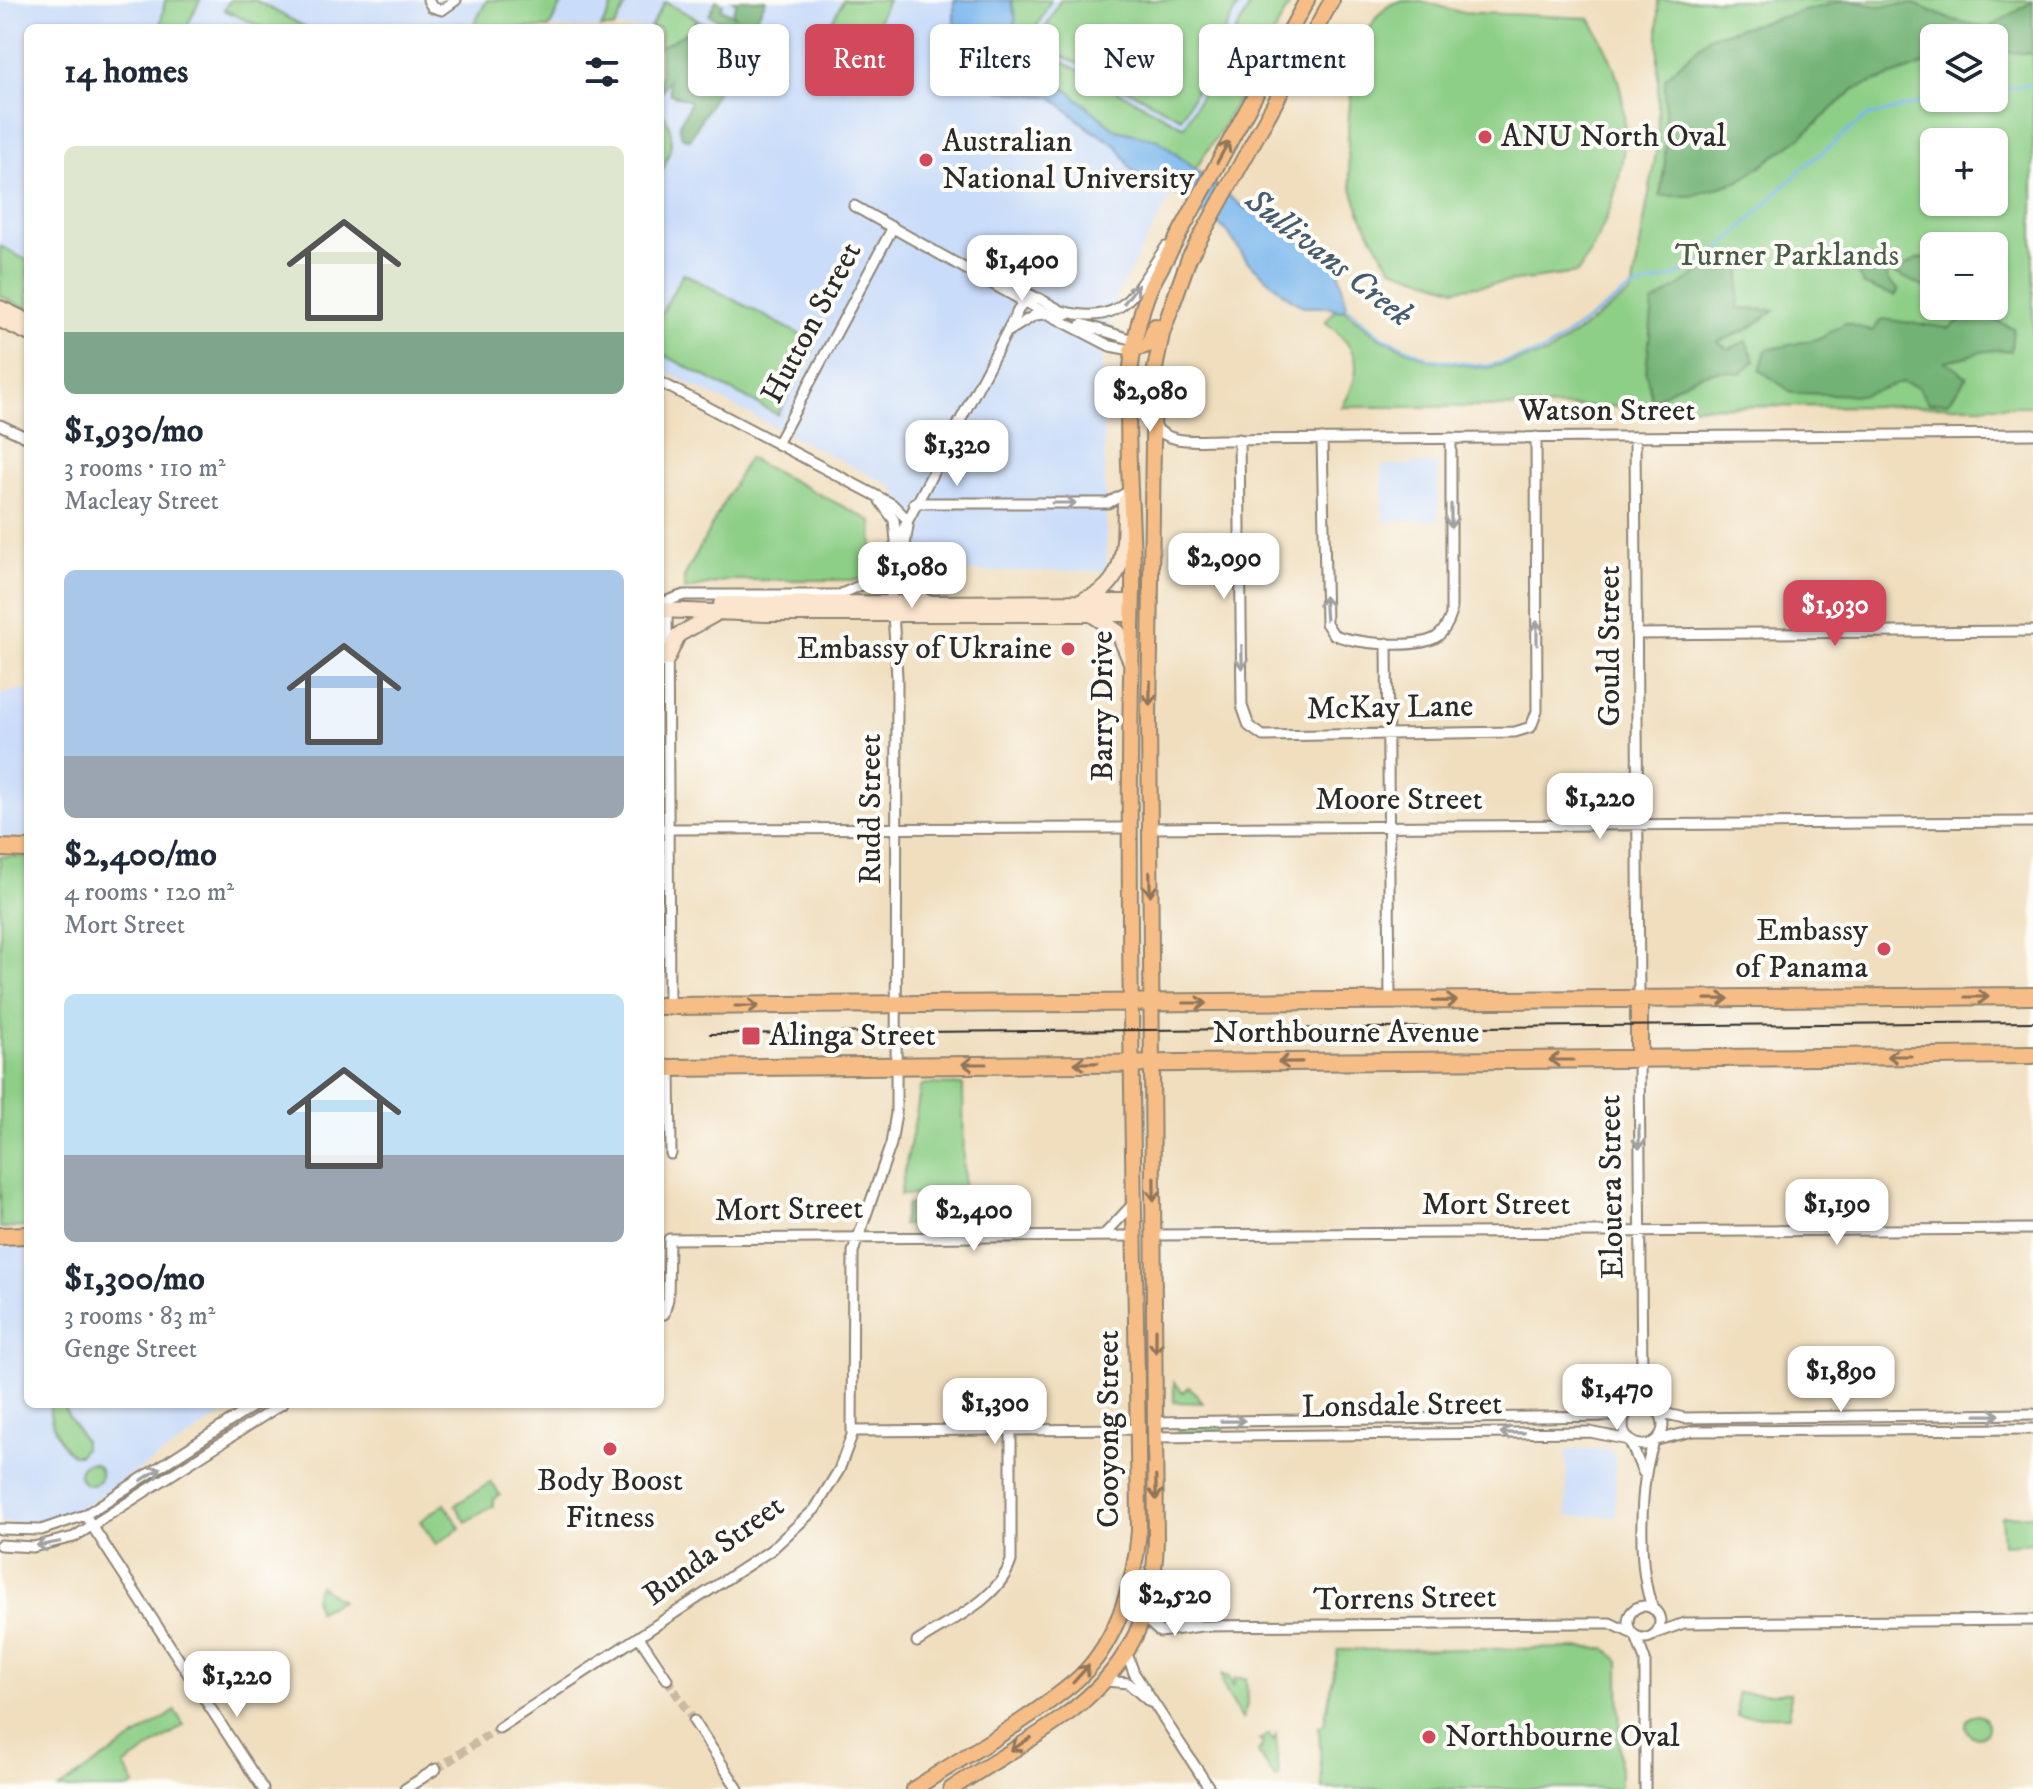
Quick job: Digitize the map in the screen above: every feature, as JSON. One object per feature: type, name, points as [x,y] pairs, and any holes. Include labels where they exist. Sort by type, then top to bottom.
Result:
[{"type":"highway","points":[[0,848],[24,849]]},
{"type":"highway","name":"Northbourne Avenue","points":[[664,1006],[2033,996]]},
{"type":"highway","name":"Elouera Street","points":[[1639,999],[1639,1059]]},
{"type":"highway","name":"Northbourne Avenue","points":[[665,1068],[2033,1055]]},
{"type":"highway","points":[[0,1236],[24,1235]]},
{"type":"main road","name":"Barry Drive","points":[[1134,1063],[1130,452],[1138,347],[1151,286],[1307,0]]},
{"type":"main road","name":"Barry Drive","points":[[1138,347],[1150,341],[1174,272],[1211,221],[1332,0]]},
{"type":"main road","points":[[1138,347],[1159,344],[1173,329],[1211,221]]},
{"type":"main road","name":"Barry Drive","points":[[1154,1063],[1149,828],[1150,465],[1159,344]]},
{"type":"main road","name":"Barry Drive","points":[[1138,347],[1153,393]]},
{"type":"main road","points":[[1132,608],[1151,609]]},
{"type":"main road","name":"Cooyong Street","points":[[914,1789],[1073,1684],[1095,1658],[1114,1625],[1130,1582],[1139,1531],[1134,1063]]},
{"type":"main road","name":"Cooyong Street","points":[[955,1788],[1085,1702],[1127,1654],[1144,1618],[1156,1556],[1154,1063]]},
{"type":"main road","name":"Mort Street","points":[[1136,1236],[1155,1235]]},
{"type":"main road","points":[[1137,1303],[1156,1303]]},
{"type":"main road","name":"Lonsdale Street","points":[[1137,1429],[1155,1429]]},
{"type":"main road","points":[[1130,1582],[1135,1609],[1144,1618]]},
{"type":"main road","points":[[1114,1625],[1134,1616],[1144,1618]]},
{"type":"main road","points":[[941,1771],[955,1788]]},
{"type":"street","points":[[428,0],[432,7],[442,10],[456,0]]},
{"type":"street","points":[[854,206],[1023,301],[1138,347]]},
{"type":"street","points":[[1002,340],[1016,324],[1035,315],[1092,318],[1118,309],[1188,216]]},
{"type":"street","name":"Hutton Street","points":[[777,444],[893,227]]},
{"type":"street","points":[[974,271],[1042,300],[1060,314]]},
{"type":"street","points":[[664,608],[667,601],[684,595],[834,595],[866,585],[881,575],[914,503],[1023,301],[1031,297],[1042,300]]},
{"type":"street","points":[[0,308],[24,319]]},
{"type":"street","points":[[0,320],[24,331]]},
{"type":"street","points":[[664,384],[896,507],[907,519],[904,560],[912,585],[924,599],[935,603]]},
{"type":"street","points":[[1152,416],[1163,435],[1182,440]]},
{"type":"street","points":[[0,425],[24,436]]},
{"type":"street","name":"Watson Street","points":[[1182,440],[2033,434]]},
{"type":"street","name":"McKay Lane","points":[[1239,439],[1242,706],[1249,726],[1263,736],[1515,732],[1531,727],[1537,711],[1536,437]]},
{"type":"street","name":"Gould Street","points":[[1635,437],[1639,999]]},
{"type":"street","points":[[1322,439],[1326,623],[1333,634],[1343,639],[1387,643],[1429,641],[1446,628],[1451,615],[1451,438]]},
{"type":"street","points":[[1150,465],[1163,444],[1182,440]]},
{"type":"street","points":[[1070,603],[1102,592],[1119,572],[1130,452]]},
{"type":"street","points":[[914,503],[1113,503],[1126,493]]},
{"type":"street","points":[[872,495],[887,507],[894,520],[895,546]]},
{"type":"street","name":"Rudd Street","points":[[895,546],[892,608],[897,677],[896,1065]]},
{"type":"street","points":[[664,610],[726,613],[892,608],[935,603],[1070,603],[1132,608]]},
{"type":"street","points":[[664,610],[684,604],[1089,615],[1132,608]]},
{"type":"street","points":[[667,659],[678,635],[703,619],[726,613]]},
{"type":"street","points":[[1089,615],[1118,632],[1126,645],[1131,668]]},
{"type":"street","points":[[664,622],[667,659],[664,1006]]},
{"type":"street","points":[[1636,634],[2033,631]]},
{"type":"street","points":[[1387,643],[1390,1001]]},
{"type":"street","name":"Moore Street","points":[[1149,828],[2033,822]]},
{"type":"street","points":[[664,829],[1131,828]]},
{"type":"street","name":"Elouera Street","points":[[1630,1410],[1642,1374],[1639,1059]]},
{"type":"street","name":"Bunda Street","points":[[499,1728],[771,1550],[815,1509],[839,1470],[853,1431],[853,1252],[861,1236],[894,1129],[896,1065]]},
{"type":"street","points":[[665,1068],[671,1154]]},
{"type":"street","points":[[1103,1236],[1131,1210],[1135,1197]]},
{"type":"street","name":"Mort Street","points":[[1155,1235],[2033,1229]]},
{"type":"street","name":"Mort Street","points":[[664,1314],[668,1299],[669,1239],[1136,1236]]},
{"type":"street","name":"Elouera Street","points":[[1642,1374],[1657,1411]]},
{"type":"street","points":[[1644,1475],[1622,1428],[1630,1410],[1643,1404],[1684,1418],[2033,1414]]},
{"type":"street","points":[[0,1529],[41,1530],[85,1515],[251,1408]]},
{"type":"street","points":[[0,1545],[46,1545],[92,1528],[276,1408]]},
{"type":"street","name":"Lonsdale Street","points":[[1155,1429],[1266,1421],[1614,1416],[1630,1410]]},
{"type":"street","points":[[1645,1660],[1628,1619],[1644,1588],[1644,1475],[1655,1441],[1663,1429],[1657,1411]]},
{"type":"street","points":[[1956,1415],[1956,1429]]},
{"type":"street","points":[[1858,1416],[1858,1430]]},
{"type":"street","points":[[231,1436],[237,1417]]},
{"type":"street","name":"Lonsdale Street","points":[[1539,1417],[1539,1432]]},
{"type":"street","points":[[1755,1418],[1755,1431]]},
{"type":"street","name":"Lonsdale Street","points":[[1265,1435],[1266,1421]]},
{"type":"street","points":[[853,1431],[1137,1429]]},
{"type":"street","name":"Lonsdale Street","points":[[1155,1429],[1265,1435],[1604,1433],[1629,1440]]},
{"type":"street","points":[[1629,1440],[1642,1446],[1683,1432],[2033,1429]]},
{"type":"street","points":[[917,1642],[996,1589],[1007,1574],[1011,1561],[1011,1430]]},
{"type":"street","points":[[85,1515],[263,1789]]},
{"type":"street","points":[[1644,1588],[1660,1623],[1645,1660],[1645,1789]]},
{"type":"street","points":[[1634,1610],[1654,1610],[1684,1623]]},
{"type":"street","name":"Torrens Street","points":[[1610,1623],[1634,1610]]},
{"type":"street","name":"Torrens Street","points":[[1144,1618],[1158,1615],[1201,1626]]},
{"type":"street","name":"Torrens Street","points":[[1144,1618],[1160,1632],[1201,1626],[1610,1623],[1634,1634]]},
{"type":"street","points":[[1634,1634],[1646,1638],[1684,1623],[2033,1620]]},
{"type":"street","points":[[639,1637],[667,1679]]},
{"type":"street","points":[[1127,1654],[1134,1673],[1210,1789]]},
{"type":"street","points":[[1106,1681],[1128,1683],[1156,1707]]},
{"type":"street","points":[[694,1721],[738,1789]]},
{"type":"street","points":[[405,1789],[436,1769]]},
{"type":"shaded area","name":"Australian National University","points":[[0,0],[1280,0],[1267,24],[1199,24],[1199,96],[1227,96],[1118,292],[1102,351],[1107,571],[918,572],[895,488],[664,371],[664,24],[24,24],[24,313],[0,292]]},
{"type":"shaded area","points":[[1437,464],[1438,520],[1383,521],[1382,465]]},
{"type":"shaded area","points":[[24,689],[24,838],[0,837],[0,695]]},
{"type":"shaded area","points":[[24,1246],[24,1408],[234,1408],[73,1513],[26,1525],[0,1522],[0,1247]]},
{"type":"shaded area","points":[[1608,1449],[1615,1456],[1616,1516],[1567,1516],[1566,1450]]},
{"type":"green space","points":[[165,0],[200,0],[188,24],[161,24]]},
{"type":"green space","points":[[230,0],[255,0],[300,24],[255,24],[224,10]]},
{"type":"green space","points":[[487,0],[564,0],[551,24],[474,24]]},
{"type":"green space","points":[[616,0],[629,0],[616,24],[603,24]]},
{"type":"green space","points":[[716,0],[723,4],[721,9],[735,16],[733,11],[737,3],[732,0],[766,0],[754,24],[727,24],[709,15]]},
{"type":"green space","points":[[843,0],[888,0],[877,24],[831,24]]},
{"type":"green space","points":[[1011,0],[1051,0],[1038,24],[1014,24],[1016,20]]},
{"type":"green space","points":[[1060,0],[1241,0],[1228,24],[1199,24],[1199,85],[1181,118],[1139,96],[1183,96],[1183,24],[1075,24],[1075,62],[1059,54],[1059,24],[1048,24]]},
{"type":"green space","points":[[1253,0],[1292,0],[1279,24],[1240,24]]},
{"type":"green space","name":"Turner Parklands","points":[[1658,0],[2033,0],[2033,406],[1342,407],[1356,370],[1352,350],[1325,322],[1339,306],[1380,338],[1430,360],[1487,368],[1547,354],[1632,292],[1658,141]]},
{"type":"green space","points":[[1846,0],[1876,6],[1915,4],[1949,19],[1971,24],[1920,24],[1920,66],[1855,89],[1799,139],[1739,181],[1692,196],[1660,196],[1665,161],[1665,78],[1710,36]]},
{"type":"green space","name":"ANU North Oval","points":[[1422,1],[1460,12],[1590,18],[1612,62],[1621,94],[1624,147],[1620,174],[1603,226],[1577,273],[1456,289],[1392,268],[1375,241],[1356,202],[1349,172],[1351,96],[1374,96],[1374,24],[1381,13],[1397,2]]},
{"type":"green space","points":[[2033,1],[2033,54],[2008,52],[2008,24],[1995,24]]},
{"type":"green space","points":[[665,2],[697,19],[694,24],[688,24],[688,36],[664,80],[664,24],[652,24]]},
{"type":"green space","points":[[688,32],[688,96],[715,96],[690,139],[683,138],[680,123],[690,101],[670,94],[668,80],[664,87],[664,45]]},
{"type":"green space","points":[[1059,60],[1075,68],[1075,96],[1126,96],[1184,127],[1201,96],[1240,96],[1195,170],[1158,140],[1116,130],[1059,83]]},
{"type":"green space","points":[[664,115],[671,131],[664,166]]},
{"type":"green space","points":[[0,246],[24,259],[24,307],[0,296]]},
{"type":"green space","points":[[1920,258],[1920,286],[1893,273]]},
{"type":"green space","points":[[1719,260],[1741,265],[1738,309],[1775,310],[1747,330],[1717,342],[1729,349],[1746,341],[1755,360],[1741,374],[1717,372],[1695,377],[1652,401],[1646,372],[1653,303]]},
{"type":"green space","points":[[1875,263],[1886,269],[1888,280],[1899,290],[1895,296],[1864,285],[1858,275]]},
{"type":"green space","points":[[683,273],[801,335],[800,340],[814,347],[778,415],[664,355],[664,309]]},
{"type":"green space","points":[[1882,319],[1948,328],[1961,320],[1994,320],[2013,328],[2011,351],[1985,351],[1945,361],[1967,377],[1948,402],[1928,403],[1918,387],[1903,382],[1863,395],[1793,393],[1760,370],[1766,350],[1821,338],[1845,323],[1872,331]]},
{"type":"green space","points":[[748,458],[872,521],[873,561],[862,580],[730,580],[684,590],[684,577]]},
{"type":"green space","points":[[0,856],[24,857],[24,1227],[0,1228]]},
{"type":"green space","points":[[924,1084],[963,1085],[964,1195],[900,1195],[920,1088]]},
{"type":"green space","points":[[977,1204],[977,1218],[971,1223],[902,1225],[907,1205]]},
{"type":"green space","points":[[1174,1382],[1183,1392],[1189,1387],[1203,1403],[1174,1402]]},
{"type":"green space","points":[[64,1408],[84,1441],[79,1455],[72,1455],[59,1439],[50,1409]]},
{"type":"green space","points":[[1177,1424],[1224,1424],[1224,1432],[1177,1432]]},
{"type":"green space","points":[[90,1463],[98,1466],[101,1474],[98,1482],[90,1485],[82,1482],[79,1474],[82,1466]]},
{"type":"green space","points":[[491,1482],[500,1495],[493,1499],[493,1506],[466,1522],[455,1505]]},
{"type":"green space","points":[[445,1504],[460,1528],[436,1544],[420,1521]]},
{"type":"green space","points":[[2033,1515],[2033,1543],[2003,1545],[2001,1516]]},
{"type":"green space","points":[[319,1585],[341,1601],[317,1611],[314,1598]]},
{"type":"green space","points":[[1605,1648],[1619,1661],[1620,1789],[1322,1789],[1319,1726],[1324,1725],[1338,1650]]},
{"type":"green space","points":[[1222,1674],[1229,1677],[1233,1686],[1235,1678],[1246,1678],[1247,1705],[1242,1719],[1223,1686]]},
{"type":"green space","points":[[1737,1693],[1790,1693],[1790,1716],[1737,1716]]},
{"type":"green space","points":[[175,1711],[184,1725],[124,1766],[135,1784],[127,1789],[58,1789]]},
{"type":"green space","points":[[1977,1715],[1985,1718],[1988,1726],[1985,1734],[1977,1737],[1969,1734],[1966,1726],[1969,1718]]},
{"type":"green space","points":[[1269,1734],[1273,1741],[1276,1735],[1279,1777],[1276,1779],[1258,1753],[1263,1743],[1259,1740]]},
{"type":"water","points":[[954,0],[1011,0],[1016,20],[1014,24],[954,24]]},
{"type":"water","points":[[1059,83],[1116,130],[1158,140],[1242,206],[1291,223],[1337,263],[1347,307],[1340,311],[1330,307],[1304,307],[1288,297],[1247,261],[1227,231],[1176,194],[1133,172],[1117,146],[1087,127],[1052,97],[1043,96],[1059,96]]},
{"type":"waterway","name":"Sullivans Creek","points":[[2008,88],[2033,84]]},
{"type":"waterway","name":"Sullivans Creek","points":[[1345,306],[1381,336],[1431,359],[1487,366],[1545,351],[1629,290],[1678,275],[1712,257],[1804,167],[1866,117],[1920,103]]},
{"type":"tunnel","points":[[667,1679],[694,1721]]},
{"type":"tunnel","points":[[436,1769],[499,1728]]},
{"type":"tram line","points":[[710,1034],[2033,1022]]},
{"type":"place","name":"ANU North Oval","points":[[1485,137]]},
{"type":"place","name":"Australian National University","points":[[926,160]]},
{"type":"place","name":"Embassy of Ukraine","points":[[1068,649]]},
{"type":"place","name":"Embassy of Panama","points":[[1884,949]]},
{"type":"place","name":"Alinga Street","points":[[751,1036]]},
{"type":"place","name":"Body Boost Fitness","points":[[610,1449]]},
{"type":"place","name":"Northbourne Oval","points":[[1429,1737]]}]
